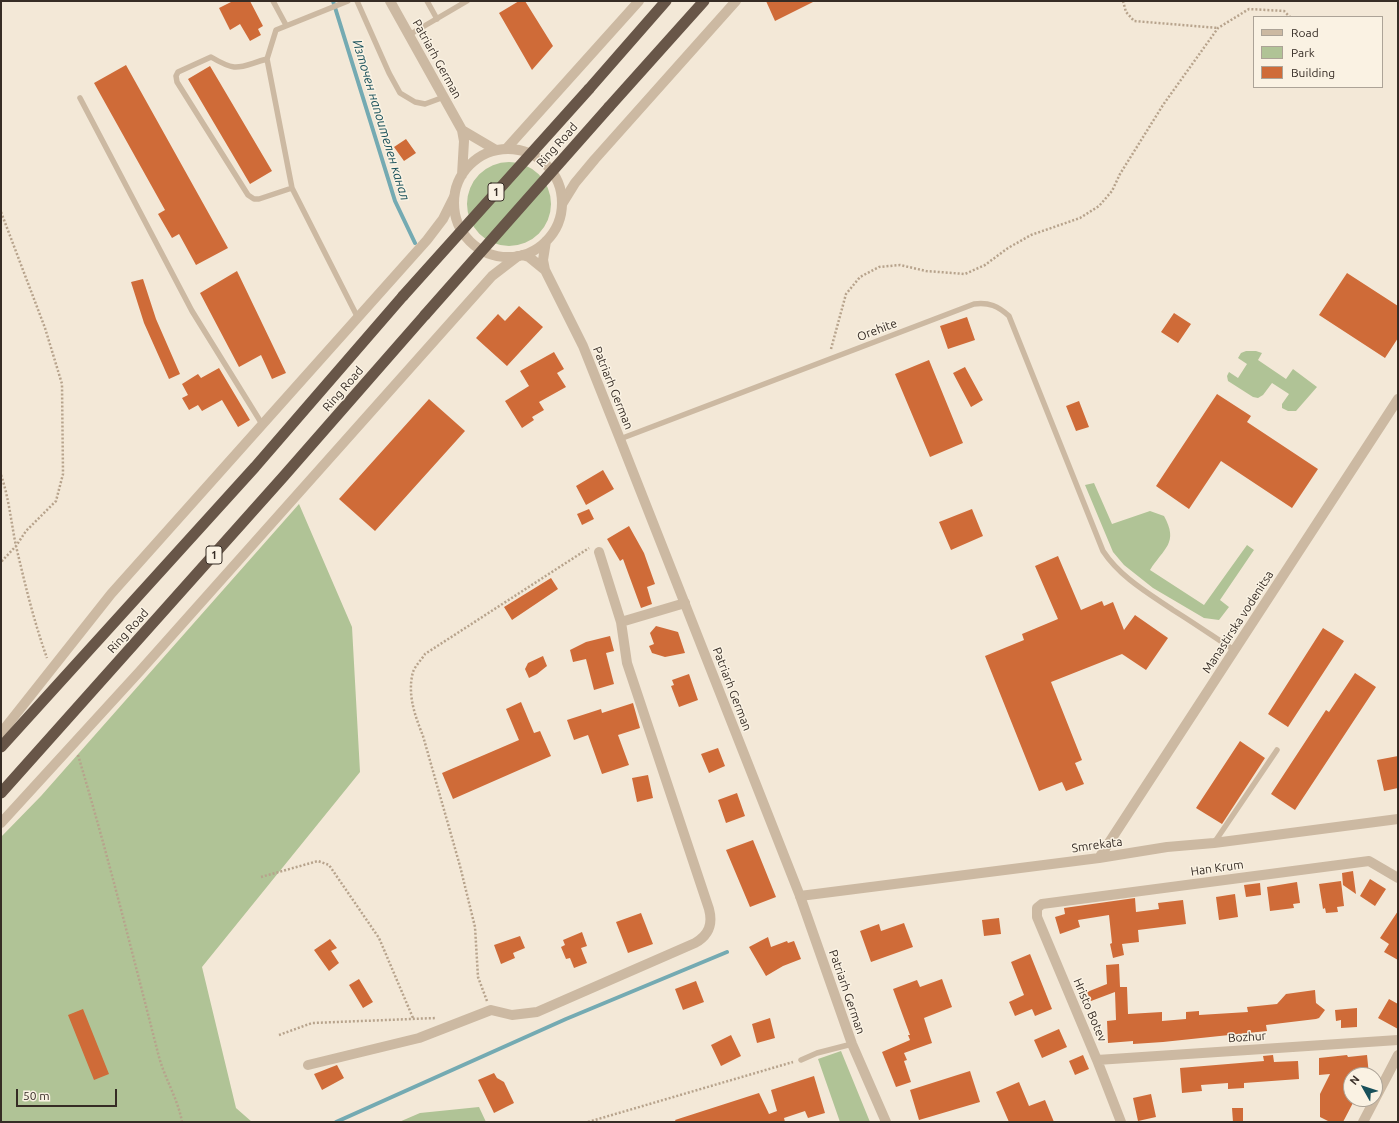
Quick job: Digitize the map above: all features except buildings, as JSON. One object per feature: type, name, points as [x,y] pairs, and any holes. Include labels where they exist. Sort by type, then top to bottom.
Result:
[{"type":"highway","name":"Ring Road","points":[[1,747],[255,467],[403,296],[666,1]]},
{"type":"highway","name":"Ring Road","points":[[1,793],[279,482],[704,1]]},
{"type":"street","name":"Patriarh German","points":[[390,1],[462,130]]},
{"type":"street","points":[[462,175],[474,161],[501,150],[639,1]]},
{"type":"street","points":[[1,823],[75,743],[492,276],[520,256],[535,249],[546,241],[557,224],[562,204],[571,188],[736,1]]},
{"type":"street","points":[[462,130],[501,150],[530,154],[543,162],[555,177],[559,187],[562,204]]},
{"type":"street","points":[[1,733],[111,594],[427,240],[443,219],[454,197],[462,175],[464,141],[462,130]]},
{"type":"street","points":[[454,197],[457,221],[470,242],[487,253],[500,256],[529,257],[544,270]]},
{"type":"street","points":[[544,270],[543,260],[546,241]]},
{"type":"street","name":"Patriarh German","points":[[544,270],[583,346],[800,896],[852,1044],[886,1122]]},
{"type":"street","name":"Manastirska vodenitsa","points":[[1099,858],[1398,399]]},
{"type":"street","points":[[308,1066],[419,1038],[491,1010],[512,1015],[536,1012],[695,943],[705,936],[711,925],[709,909],[627,663],[621,622],[599,552]]},
{"type":"street","points":[[621,622],[685,603]]},
{"type":"street","name":"Smrekata","points":[[800,896],[1099,858],[1167,847],[1214,843],[1398,819]]},
{"type":"street","name":"Han Krum","points":[[1037,908],[1042,904],[1369,861],[1398,878]]},
{"type":"street","name":"Hristo Botev","points":[[1037,908],[1037,917],[1097,1060],[1120,1122]]},
{"type":"street","name":"Bozhur","points":[[1097,1060],[1398,1040]]},
{"type":"street","points":[[1363,1122],[1398,1055]]},
{"type":"lane","points":[[273,1],[286,25]]},
{"type":"lane","points":[[357,1],[389,73],[400,93],[415,102],[424,104],[444,97]]},
{"type":"lane","points":[[427,1],[437,19]]},
{"type":"lane","points":[[409,35],[467,1]]},
{"type":"lane","points":[[345,2],[276,30],[267,59],[292,188],[358,318]]},
{"type":"lane","points":[[267,59],[235,68],[228,67],[211,57],[178,72],[176,76],[177,82],[248,195],[254,199],[259,199],[292,188]]},
{"type":"lane","points":[[80,98],[192,311],[262,424]]},
{"type":"lane","name":"Orehite","points":[[620,439],[828,361],[974,304],[983,303],[994,305],[1009,316],[1104,551],[1110,561],[1125,576],[1151,595],[1234,650]]},
{"type":"lane","points":[[1214,843],[1277,750]]},
{"type":"lane","points":[[801,1060],[817,1053],[852,1044]]},
{"type":"path","points":[[1123,1],[1126,12],[1134,21],[1218,28]]},
{"type":"path","points":[[828,361],[846,294],[860,277],[879,267],[900,265],[926,271],[965,274],[985,265],[1008,248],[1030,235],[1080,218],[1099,206],[1112,191],[1120,174],[1163,105],[1218,28],[1249,9],[1284,11],[1289,16]]},
{"type":"path","points":[[1,212],[45,328],[62,384],[63,474],[56,501],[26,531],[16,546],[1,562]]},
{"type":"path","points":[[1,475],[6,490],[16,546],[38,633],[51,668]]},
{"type":"path","points":[[491,1010],[478,977],[475,928],[460,866],[423,736],[415,717],[410,693],[413,671],[425,654],[565,565],[588,548],[599,552]]},
{"type":"path","points":[[75,743],[101,831],[162,1071],[180,1109],[182,1122]]},
{"type":"path","points":[[262,877],[318,861],[329,866],[379,938],[413,1018]]},
{"type":"path","points":[[279,1035],[312,1023],[444,1017]]},
{"type":"path","points":[[588,1122],[801,1060]]},
{"type":"green space","points":[[509,162],[525,165],[539,174],[548,188],[551,204],[548,220],[539,234],[525,243],[509,246],[493,243],[479,234],[470,220],[467,204],[470,188],[479,174],[493,165]]},
{"type":"green space","points":[[1246,351],[1256,351],[1262,353],[1258,360],[1286,379],[1293,369],[1317,387],[1296,411],[1288,411],[1282,408],[1282,404],[1289,394],[1272,383],[1263,395],[1258,398],[1253,397],[1228,381],[1227,376],[1229,372],[1238,378],[1247,364],[1238,358],[1241,353]]},
{"type":"green space","points":[[1094,483],[1112,524],[1150,511],[1164,516],[1168,525],[1170,539],[1165,550],[1150,570],[1204,605],[1247,545],[1254,550],[1220,600],[1229,607],[1219,620],[1204,618],[1153,588],[1124,565],[1113,552],[1085,485]]},
{"type":"green space","points":[[299,504],[352,627],[360,772],[202,967],[236,1108],[252,1122],[1,1122],[1,837],[41,796]]},
{"type":"green space","points":[[841,1051],[870,1122],[840,1122],[818,1059]]},
{"type":"green space","points":[[479,1107],[486,1122],[399,1122],[420,1113]]},
{"type":"waterway","name":"Източен напоителен канал","points":[[333,1],[395,201],[415,243]]},
{"type":"waterway","points":[[336,1122],[566,1019],[727,952]]}]
